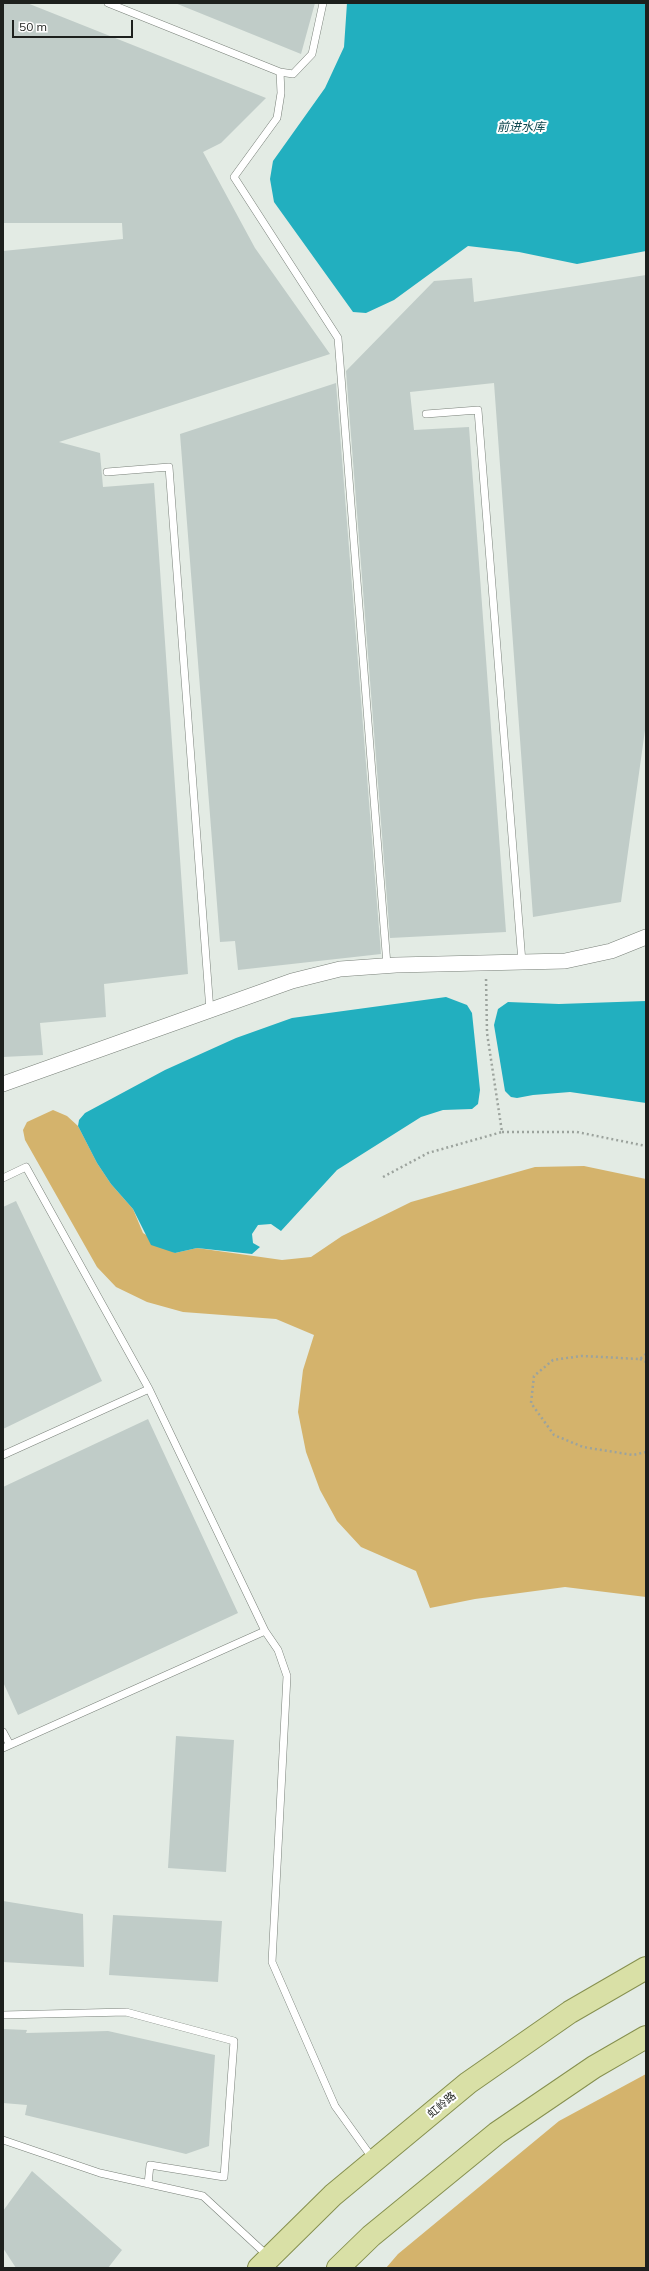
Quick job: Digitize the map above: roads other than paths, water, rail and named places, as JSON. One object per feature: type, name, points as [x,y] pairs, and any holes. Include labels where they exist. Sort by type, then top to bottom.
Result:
[{"type":"main road","name":"虹岭路","points":[[264,2263],[333,2195],[468,2083],[570,2012],[646,1968]]},
{"type":"main road","points":[[338,2268],[371,2236],[497,2133],[594,2067],[646,2037]]},
{"type":"street","points":[[3,1084],[210,1011],[292,980],[340,969],[387,966],[565,961],[611,951],[646,937]]},
{"type":"lane","points":[[108,3],[280,72],[294,74],[312,54],[323,3]]},
{"type":"lane","points":[[280,72],[281,93],[277,118],[234,177],[338,338],[387,966]]},
{"type":"lane","points":[[426,414],[478,410],[522,962]]},
{"type":"lane","points":[[107,472],[169,467],[210,1011]]},
{"type":"lane","points":[[3,1178],[26,1167],[149,1389],[265,1631],[278,1650],[287,1676],[272,1962],[335,2106],[374,2161]]},
{"type":"lane","points":[[3,1455],[149,1389]]},
{"type":"lane","points":[[3,1732],[6,1747],[265,1631]]},
{"type":"lane","points":[[3,2015],[126,2012],[234,2041],[224,2177],[150,2165],[148,2184]]},
{"type":"lane","points":[[3,2140],[100,2173],[203,2196],[264,2263]]},
{"type":"water","name":"前进水库","points":[[347,3],[646,3],[646,251],[577,264],[519,252],[468,246],[394,300],[366,313],[353,312],[274,202],[270,179],[273,161],[325,88],[344,47]]},
{"type":"water","points":[[446,997],[467,1005],[472,1013],[480,1090],[478,1104],[472,1109],[443,1110],[421,1117],[337,1170],[281,1231],[271,1224],[258,1225],[252,1234],[253,1243],[260,1247],[252,1254],[197,1248],[175,1253],[151,1245],[133,1209],[111,1184],[97,1163],[78,1126],[79,1120],[85,1113],[165,1070],[236,1038],[292,1018]]},
{"type":"water","points":[[646,1001],[646,1103],[570,1092],[517,1098],[511,1097],[505,1091],[494,1025],[498,1009],[508,1002],[559,1004]]}]
